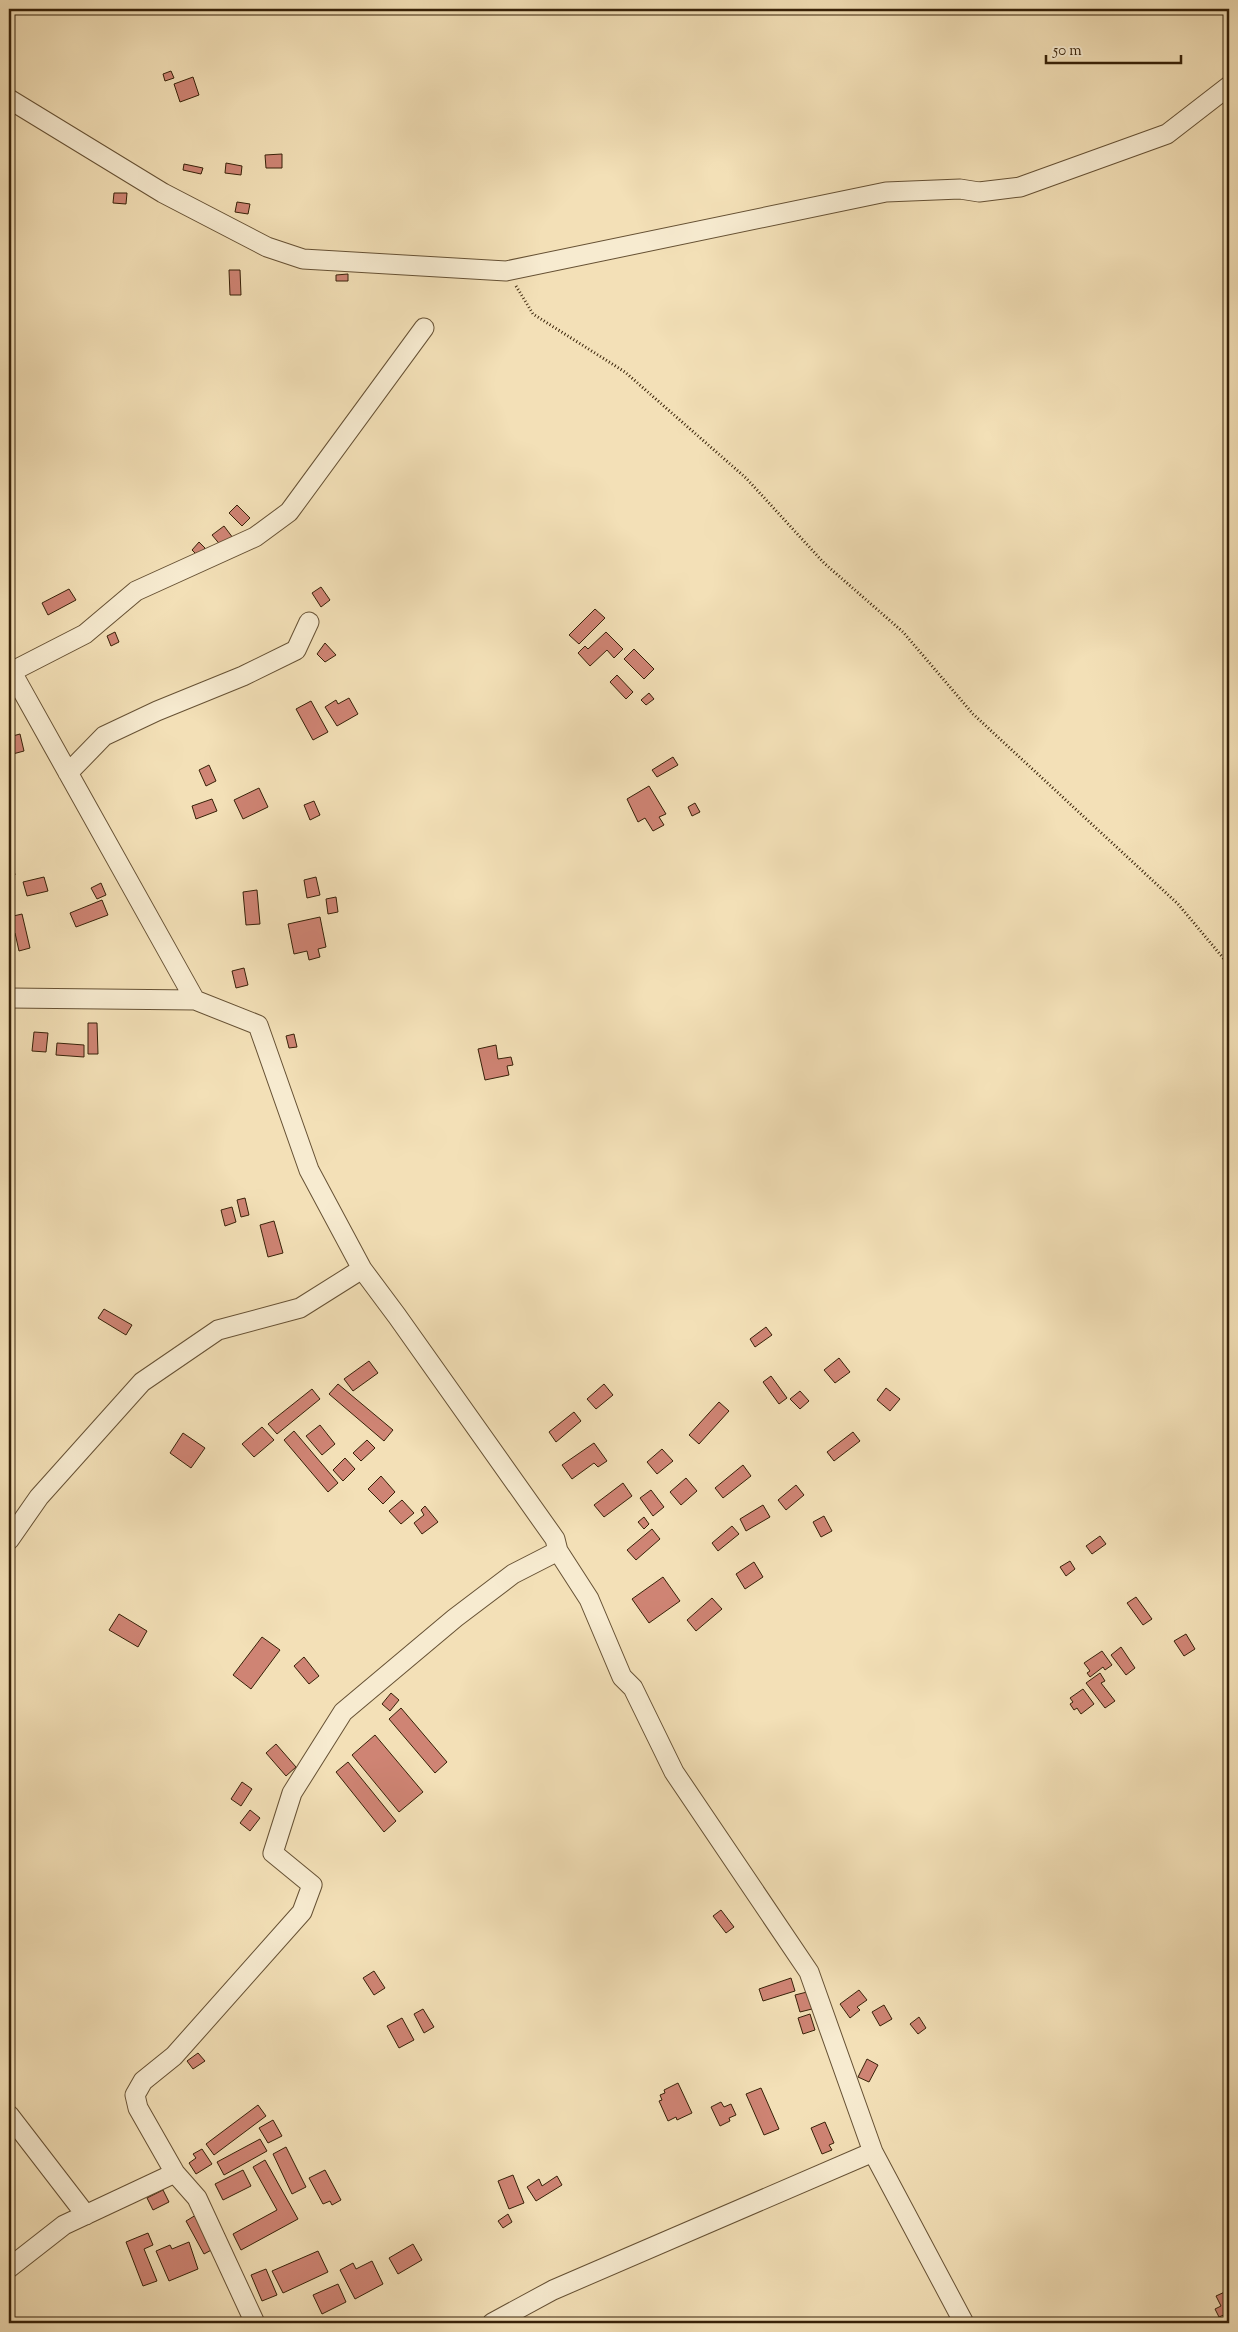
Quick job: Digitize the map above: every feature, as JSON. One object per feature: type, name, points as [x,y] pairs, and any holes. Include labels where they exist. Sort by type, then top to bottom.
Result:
[{"type":"street","points":[[9,99],[163,193],[276,250],[303,259],[506,271],[886,192],[960,189],[979,192],[1020,187],[1167,134],[1229,86]]},
{"type":"street","points":[[195,1000],[10,671],[85,634],[136,591],[255,537],[289,512],[424,328]]},
{"type":"street","points":[[68,773],[104,736],[157,711],[243,676],[296,650],[309,622]]},
{"type":"street","points":[[9,998],[195,1000],[258,1025],[309,1170],[362,1269],[555,1539],[558,1551],[589,1599],[622,1677],[633,1688],[674,1772],[809,1972],[873,2152],[964,2323]]},
{"type":"street","points":[[9,1540],[39,1498],[142,1382],[218,1330],[300,1308],[362,1269]]},
{"type":"street","points":[[255,2323],[197,2198],[174,2173],[138,2108],[135,2095],[143,2081],[174,2056],[302,1912],[312,1885],[273,1853],[292,1793],[343,1712],[462,1612],[513,1574],[558,1551]]},
{"type":"street","points":[[9,2115],[86,2215]]},
{"type":"street","points":[[492,2323],[553,2290],[873,2152]]},
{"type":"street","points":[[9,2268],[64,2225],[174,2173]]},
{"type":"path","points":[[506,271],[533,314],[625,372],[746,478],[824,563],[903,632],[973,714],[1178,904],[1229,965]]},
{"type":"building","points":[[171,71],[174,78],[165,81],[163,74]]},
{"type":"building","points":[[193,77],[199,95],[180,102],[174,84]]},
{"type":"building","points":[[282,154],[282,168],[266,168],[265,155]]},
{"type":"building","points":[[226,163],[242,166],[241,175],[225,173]]},
{"type":"building","points":[[184,164],[203,168],[201,174],[183,170]]},
{"type":"building","points":[[114,193],[127,193],[126,204],[113,203]]},
{"type":"building","points":[[237,202],[250,204],[248,214],[235,212]]},
{"type":"building","points":[[229,270],[240,270],[241,295],[230,295]]},
{"type":"building","points":[[348,274],[348,281],[336,281],[336,275]]},
{"type":"building","points":[[237,505],[250,518],[242,526],[229,513]]},
{"type":"building","points":[[224,526],[233,538],[222,547],[212,535]]},
{"type":"building","points":[[199,542],[205,548],[198,556],[192,550]]},
{"type":"building","points":[[321,587],[330,600],[321,607],[312,593]]},
{"type":"building","points":[[69,589],[76,600],[48,615],[42,603]]},
{"type":"building","points":[[595,609],[605,618],[579,644],[569,635]]},
{"type":"building","points":[[115,632],[119,642],[111,646],[107,636]]},
{"type":"building","points":[[606,632],[623,649],[614,658],[607,650],[590,666],[578,653],[585,646],[588,649]]},
{"type":"building","points":[[325,643],[336,655],[325,662],[317,654]]},
{"type":"building","points":[[634,649],[654,669],[644,679],[624,659]]},
{"type":"building","points":[[617,675],[633,692],[626,699],[610,682]]},
{"type":"building","points":[[649,693],[654,699],[646,705],[641,700]]},
{"type":"building","points":[[349,698],[358,714],[337,726],[325,707],[336,700],[338,704]]},
{"type":"building","points":[[311,701],[328,732],[313,740],[296,709]]},
{"type":"building","points":[[20,734],[24,751],[9,755],[9,737]]},
{"type":"building","points":[[673,757],[678,765],[657,777],[652,770]]},
{"type":"building","points":[[209,765],[216,781],[206,786],[199,770]]},
{"type":"building","points":[[649,786],[666,814],[659,817],[664,825],[653,831],[645,818],[638,822],[627,799]]},
{"type":"building","points":[[259,788],[268,807],[243,819],[234,800]]},
{"type":"building","points":[[212,799],[217,811],[196,819],[192,806]]},
{"type":"building","points":[[314,801],[320,815],[310,820],[304,805]]},
{"type":"building","points":[[695,803],[700,812],[692,816],[688,807]]},
{"type":"building","points":[[9,847],[15,875],[9,877]]},
{"type":"building","points":[[44,877],[48,891],[27,896],[23,882]]},
{"type":"building","points":[[316,877],[320,895],[307,898],[304,880]]},
{"type":"building","points":[[101,883],[106,895],[97,899],[91,888]]},
{"type":"building","points":[[257,890],[260,924],[246,925],[243,892]]},
{"type":"building","points":[[336,897],[338,912],[328,914],[326,899]]},
{"type":"building","points":[[102,900],[108,915],[76,927],[70,913]]},
{"type":"building","points":[[22,914],[30,948],[19,951],[15,933],[9,934],[9,917]]},
{"type":"building","points":[[320,917],[326,947],[318,949],[320,957],[309,960],[307,951],[294,954],[288,924]]},
{"type":"building","points":[[244,968],[248,985],[236,988],[232,971]]},
{"type":"building","points":[[88,1023],[97,1023],[98,1054],[88,1054]]},
{"type":"building","points":[[34,1032],[48,1033],[46,1052],[32,1051]]},
{"type":"building","points":[[294,1034],[297,1047],[289,1048],[286,1036]]},
{"type":"building","points":[[57,1043],[84,1045],[84,1057],[56,1055]]},
{"type":"building","points":[[496,1045],[498,1059],[511,1057],[513,1065],[507,1066],[509,1075],[485,1080],[478,1049]]},
{"type":"building","points":[[245,1198],[249,1215],[241,1217],[237,1200]]},
{"type":"building","points":[[232,1207],[236,1222],[225,1226],[221,1210]]},
{"type":"building","points":[[274,1221],[283,1253],[268,1257],[260,1225]]},
{"type":"building","points":[[104,1309],[132,1325],[126,1335],[98,1318]]},
{"type":"building","points":[[766,1327],[772,1335],[755,1347],[750,1339]]},
{"type":"building","points":[[839,1358],[850,1372],[835,1383],[824,1370]]},
{"type":"building","points":[[369,1361],[378,1373],[353,1391],[344,1379]]},
{"type":"building","points":[[771,1376],[787,1398],[779,1404],[763,1382]]},
{"type":"building","points":[[338,1384],[393,1430],[384,1441],[329,1394]]},
{"type":"building","points":[[604,1384],[613,1395],[596,1409],[587,1399]]},
{"type":"building","points":[[886,1388],[900,1399],[890,1411],[877,1400]]},
{"type":"building","points":[[312,1389],[320,1399],[277,1434],[268,1424]]},
{"type":"building","points":[[800,1391],[809,1401],[800,1409],[790,1399]]},
{"type":"building","points":[[719,1402],[729,1411],[699,1444],[689,1435]]},
{"type":"building","points":[[574,1412],[581,1421],[556,1442],[549,1432]]},
{"type":"building","points":[[320,1425],[335,1444],[322,1455],[306,1436]]},
{"type":"building","points":[[262,1427],[274,1440],[254,1457],[242,1444]]},
{"type":"building","points":[[294,1431],[338,1483],[328,1492],[284,1440]]},
{"type":"building","points":[[853,1432],[860,1441],[834,1461],[827,1452]]},
{"type":"building","points":[[183,1433],[205,1448],[191,1468],[170,1453]]},
{"type":"building","points":[[367,1440],[375,1448],[361,1461],[353,1453]]},
{"type":"building","points":[[594,1443],[607,1461],[598,1467],[594,1463],[572,1479],[562,1465]]},
{"type":"building","points":[[662,1449],[673,1461],[657,1474],[647,1462]]},
{"type":"building","points":[[345,1458],[355,1469],[343,1481],[333,1470]]},
{"type":"building","points":[[743,1465],[751,1476],[723,1498],[715,1488]]},
{"type":"building","points":[[381,1476],[395,1492],[383,1504],[368,1489]]},
{"type":"building","points":[[686,1478],[697,1491],[681,1505],[670,1492]]},
{"type":"building","points":[[623,1483],[632,1496],[604,1517],[594,1505]]},
{"type":"building","points":[[796,1485],[804,1495],[786,1510],[778,1500]]},
{"type":"building","points":[[651,1490],[664,1507],[653,1516],[640,1498]]},
{"type":"building","points":[[402,1500],[414,1513],[401,1524],[389,1511]]},
{"type":"building","points":[[763,1505],[770,1517],[746,1531],[740,1519]]},
{"type":"building","points":[[425,1506],[438,1522],[422,1534],[414,1523],[424,1515],[421,1510]]},
{"type":"building","points":[[824,1516],[832,1531],[821,1537],[813,1522]]},
{"type":"building","points":[[644,1517],[649,1524],[644,1529],[638,1522]]},
{"type":"building","points":[[732,1526],[739,1534],[718,1551],[712,1543]]},
{"type":"building","points":[[652,1529],[660,1539],[636,1560],[627,1550]]},
{"type":"building","points":[[1100,1536],[1106,1544],[1092,1554],[1086,1546]]},
{"type":"building","points":[[1070,1561],[1075,1569],[1066,1576],[1060,1567]]},
{"type":"building","points":[[754,1562],[763,1577],[745,1589],[736,1574]]},
{"type":"building","points":[[663,1577],[680,1601],[649,1623],[632,1599]]},
{"type":"building","points":[[1136,1597],[1152,1619],[1143,1625],[1127,1603]]},
{"type":"building","points":[[712,1598],[722,1609],[696,1631],[687,1620]]},
{"type":"building","points":[[119,1614],[147,1631],[138,1647],[109,1630]]},
{"type":"building","points":[[1186,1634],[1195,1649],[1184,1656],[1174,1641]]},
{"type":"building","points":[[262,1637],[280,1650],[251,1689],[233,1675]]},
{"type":"building","points":[[1121,1647],[1135,1668],[1126,1675],[1111,1655]]},
{"type":"building","points":[[1102,1651],[1112,1665],[1105,1670],[1103,1667],[1090,1677],[1087,1673],[1090,1671],[1084,1663]]},
{"type":"building","points":[[304,1657],[319,1676],[309,1684],[294,1666]]},
{"type":"building","points":[[1100,1673],[1105,1681],[1101,1683],[1115,1701],[1105,1708],[1086,1683]]},
{"type":"building","points":[[1083,1689],[1094,1704],[1081,1714],[1077,1708],[1074,1710],[1070,1704],[1073,1702],[1070,1698]]},
{"type":"building","points":[[391,1693],[399,1700],[390,1711],[382,1704]]},
{"type":"building","points":[[401,1708],[447,1762],[435,1773],[389,1719]]},
{"type":"building","points":[[375,1735],[423,1792],[399,1812],[352,1755]]},
{"type":"building","points":[[276,1744],[296,1767],[286,1776],[266,1753]]},
{"type":"building","points":[[348,1762],[396,1821],[384,1832],[336,1772]]},
{"type":"building","points":[[242,1782],[252,1789],[241,1806],[231,1799]]},
{"type":"building","points":[[250,1810],[260,1818],[250,1831],[240,1823]]},
{"type":"building","points":[[721,1910],[734,1927],[726,1933],[713,1916]]},
{"type":"building","points":[[374,1971],[385,1988],[374,1995],[363,1978]]},
{"type":"building","points":[[791,1978],[795,1991],[763,2001],[759,1989]]},
{"type":"building","points":[[859,1990],[867,2000],[857,2007],[860,2010],[850,2018],[840,2004]]},
{"type":"building","points":[[807,1992],[812,2009],[800,2012],[795,1995]]},
{"type":"building","points":[[884,2005],[892,2019],[880,2026],[872,2012]]},
{"type":"building","points":[[423,2009],[434,2027],[424,2033],[414,2014]]},
{"type":"building","points":[[810,2014],[815,2030],[803,2034],[798,2018]]},
{"type":"building","points":[[919,2017],[926,2028],[918,2034],[910,2024]]},
{"type":"building","points":[[402,2018],[414,2040],[399,2048],[387,2026]]},
{"type":"building","points":[[198,2053],[205,2061],[193,2069],[187,2061]]},
{"type":"building","points":[[867,2059],[878,2065],[869,2082],[858,2077]]},
{"type":"building","points":[[678,2083],[692,2113],[677,2120],[676,2117],[668,2121],[659,2101],[662,2100],[660,2095],[665,2093],[664,2090]]},
{"type":"building","points":[[761,2088],[779,2129],[764,2135],[746,2094]]},
{"type":"building","points":[[721,2102],[724,2107],[731,2104],[736,2115],[729,2118],[730,2121],[720,2126],[711,2107]]},
{"type":"building","points":[[258,2105],[266,2116],[214,2155],[206,2144]]},
{"type":"building","points":[[273,2120],[282,2136],[268,2143],[259,2128]]},
{"type":"building","points":[[825,2122],[834,2143],[829,2145],[832,2150],[822,2154],[811,2128]]},
{"type":"building","points":[[260,2139],[267,2151],[224,2175],[217,2162]]},
{"type":"building","points":[[286,2147],[306,2187],[292,2194],[273,2154]]},
{"type":"building","points":[[202,2149],[212,2164],[196,2174],[189,2163],[196,2158],[193,2154]]},
{"type":"building","points":[[265,2160],[298,2219],[241,2250],[233,2234],[277,2210],[253,2167]]},
{"type":"building","points":[[243,2170],[251,2186],[223,2200],[215,2184]]},
{"type":"building","points":[[325,2170],[341,2200],[332,2205],[330,2201],[323,2204],[309,2178]]},
{"type":"building","points":[[513,2175],[524,2203],[509,2209],[498,2181]]},
{"type":"building","points":[[557,2176],[562,2185],[536,2201],[527,2187],[539,2179],[542,2186]]},
{"type":"building","points":[[163,2190],[169,2202],[153,2210],[147,2198]]},
{"type":"building","points":[[508,2214],[512,2222],[503,2228],[498,2221]]},
{"type":"building","points":[[196,2215],[215,2248],[204,2254],[186,2221]]},
{"type":"building","points":[[148,2233],[153,2245],[144,2249],[157,2281],[143,2286],[126,2242]]},
{"type":"building","points":[[189,2242],[198,2269],[169,2281],[156,2251],[170,2245],[172,2249]]},
{"type":"building","points":[[413,2244],[422,2260],[398,2274],[389,2258]]},
{"type":"building","points":[[318,2251],[328,2272],[283,2293],[272,2271]]},
{"type":"building","points":[[372,2261],[383,2284],[355,2299],[340,2270],[353,2263],[356,2269]]},
{"type":"building","points":[[266,2269],[277,2295],[262,2301],[251,2275]]},
{"type":"building","points":[[338,2284],[346,2302],[322,2314],[313,2295]]},
{"type":"building","points":[[1229,2290],[1229,2317],[1226,2314],[1219,2317],[1215,2309],[1221,2306],[1216,2296]]}]
